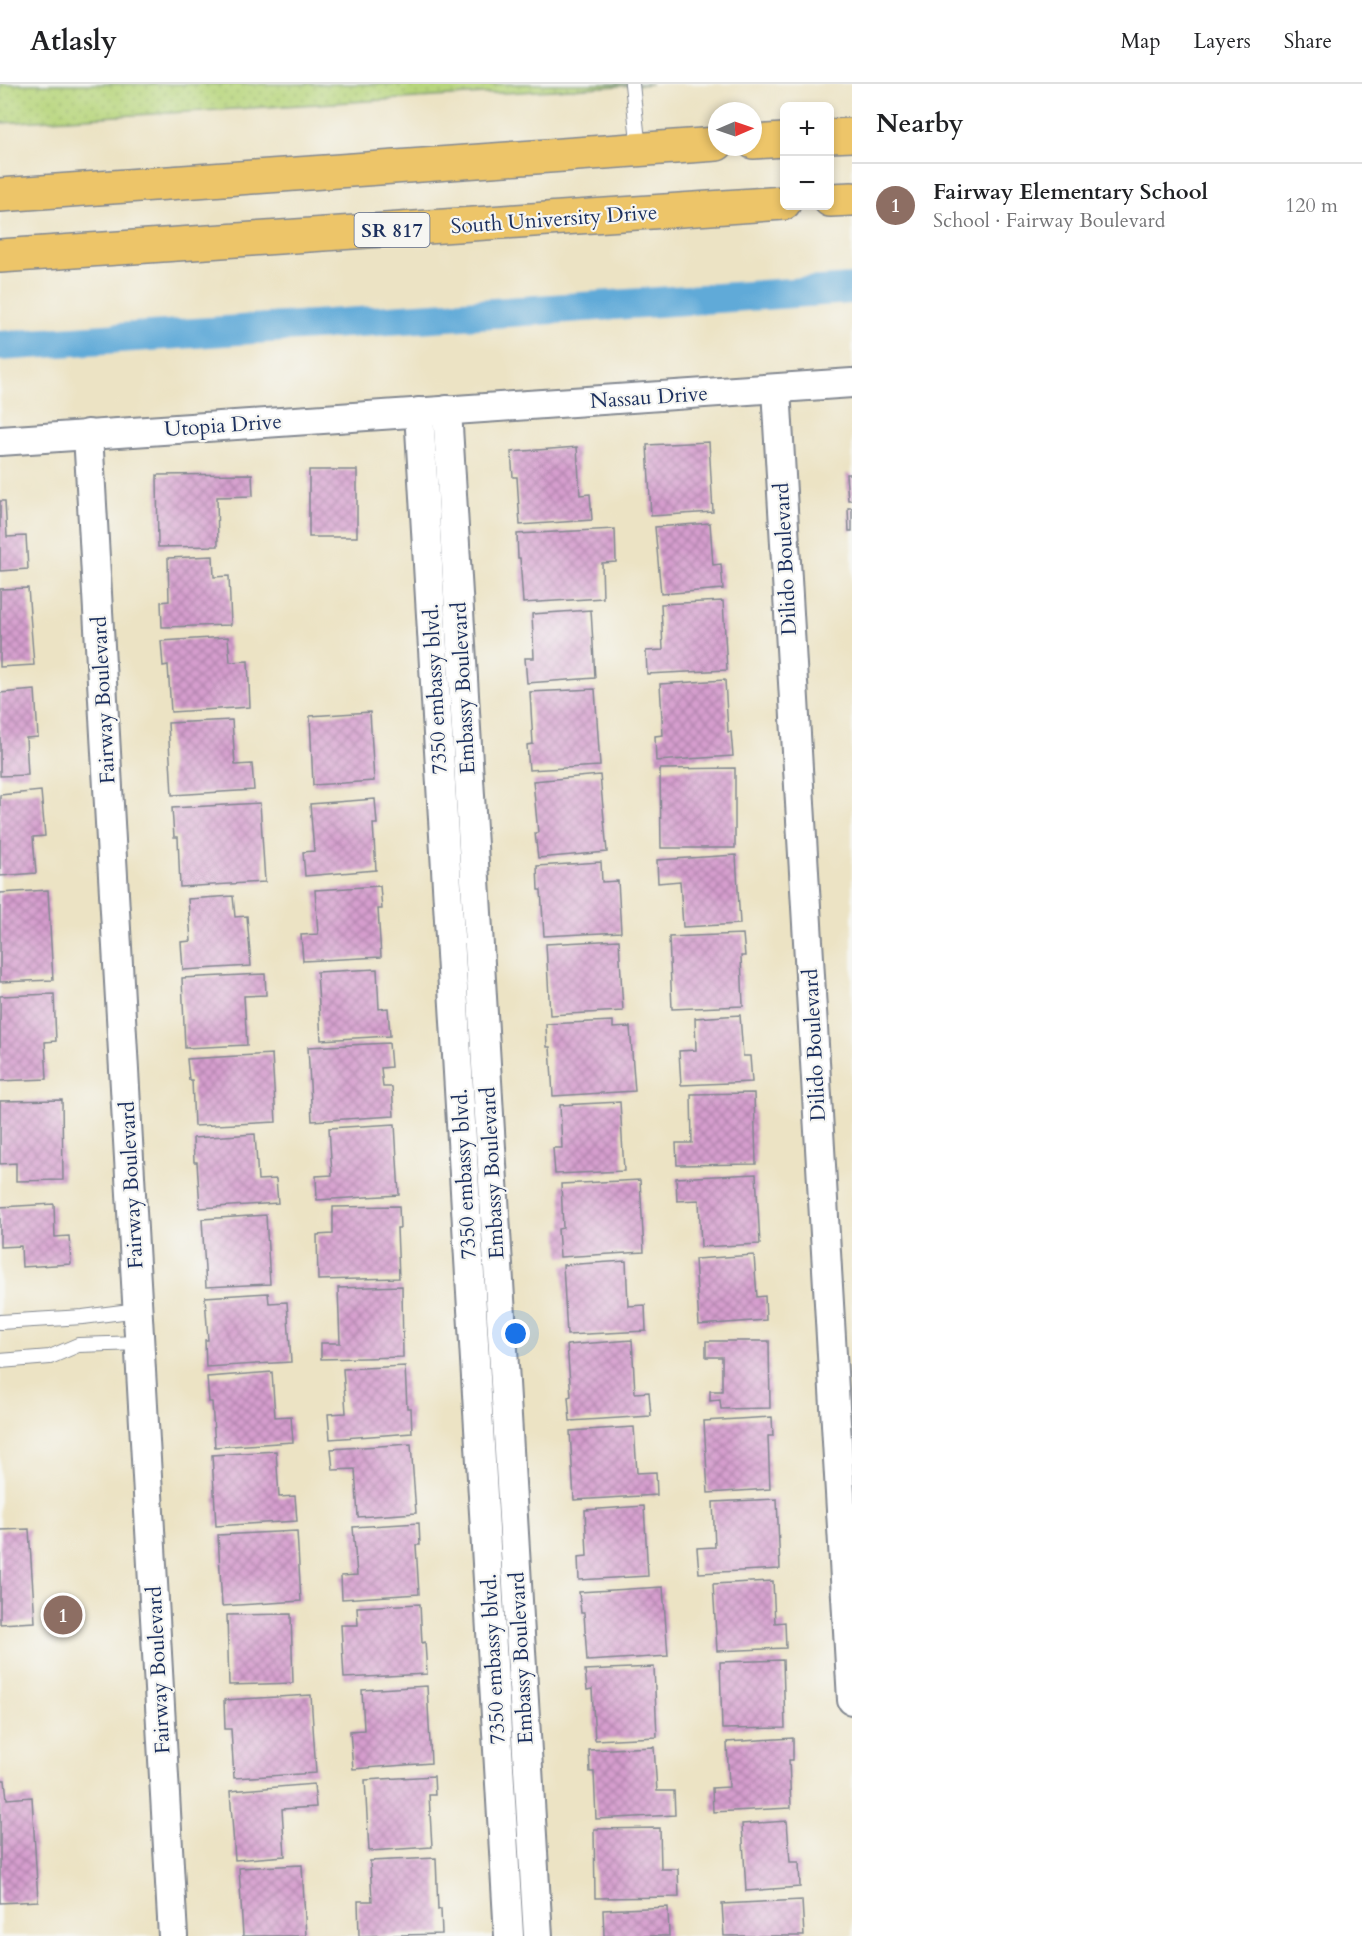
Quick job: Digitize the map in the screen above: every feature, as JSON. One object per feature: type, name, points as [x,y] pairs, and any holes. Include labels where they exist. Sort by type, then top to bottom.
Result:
[{"type":"main road","points":[[834,136],[852,135]]},
{"type":"main road","points":[[762,141],[780,140]]},
{"type":"main road","points":[[0,195],[708,145]]},
{"type":"main road","points":[[834,200],[852,199]]},
{"type":"main road","name":"South University Drive","points":[[0,256],[780,203]]},
{"type":"street","name":"Nassau Drive","points":[[447,410],[852,383]]},
{"type":"street","name":"Dilido Boulevard","points":[[776,389],[852,1700]]},
{"type":"street","name":"Utopia Drive","points":[[0,441],[447,410]]},
{"type":"street","name":"Embassy Boulevard","points":[[447,410],[537,1936]]},
{"type":"street","name":"7350 embassy blvd.","points":[[419,412],[509,1936]]},
{"type":"street","name":"Fairway Boulevard","points":[[88,434],[173,1936]]},
{"type":"lane","points":[[632,84],[639,150]]},
{"type":"lane","points":[[0,1322],[83,1317],[138,1310]]},
{"type":"lane","points":[[0,1361],[50,1357],[78,1345],[139,1343]]},
{"type":"green space","points":[[0,84],[652,84],[0,123]]},
{"type":"building","points":[[709,442],[713,512],[651,516],[647,445]]},
{"type":"building","points":[[577,447],[580,495],[590,494],[592,520],[520,525],[517,477],[513,477],[511,452]]},
{"type":"building","points":[[309,470],[357,470],[357,537],[309,537]]},
{"type":"building","points":[[252,474],[253,496],[217,497],[218,546],[158,547],[157,475]]},
{"type":"building","points":[[846,474],[852,474],[852,500],[848,500]]},
{"type":"building","points":[[0,501],[5,501],[7,537],[26,536],[28,569],[0,571]]},
{"type":"building","points":[[848,508],[852,508],[852,531],[849,531]]},
{"type":"building","points":[[710,523],[713,565],[721,564],[723,589],[661,594],[655,527]]},
{"type":"building","points":[[615,529],[616,562],[602,563],[603,598],[523,603],[517,534]]},
{"type":"building","points":[[213,556],[214,577],[229,576],[231,625],[162,627],[161,602],[169,601],[168,558]]},
{"type":"building","points":[[28,588],[34,665],[0,667],[0,589]]},
{"type":"building","points":[[723,601],[727,670],[647,674],[646,651],[663,650],[661,604]]},
{"type":"building","points":[[591,610],[595,678],[527,683],[525,658],[534,658],[532,614]]},
{"type":"building","points":[[228,637],[230,662],[248,661],[250,707],[171,712],[168,665],[163,666],[161,641]]},
{"type":"building","points":[[725,680],[728,732],[731,732],[733,756],[656,761],[655,736],[663,735],[660,684]]},
{"type":"building","points":[[595,689],[600,766],[529,770],[527,745],[533,744],[530,692]]},
{"type":"building","points":[[35,690],[38,737],[26,738],[28,775],[0,776],[0,693]]},
{"type":"building","points":[[370,712],[374,781],[313,785],[310,716]]},
{"type":"building","points":[[232,720],[235,765],[252,764],[254,790],[172,795],[168,723]]},
{"type":"building","points":[[735,768],[735,848],[661,848],[660,769]]},
{"type":"building","points":[[600,775],[607,852],[538,858],[533,781]]},
{"type":"building","points":[[41,791],[45,836],[33,837],[36,873],[0,876],[0,795]]},
{"type":"building","points":[[375,799],[377,824],[373,824],[376,870],[305,876],[303,852],[314,851],[310,804]]},
{"type":"building","points":[[260,803],[265,882],[180,887],[178,837],[174,837],[172,808]]},
{"type":"building","points":[[736,855],[740,924],[683,927],[680,881],[658,883],[657,860]]},
{"type":"building","points":[[601,862],[602,882],[618,881],[621,932],[544,936],[537,866]]},
{"type":"building","points":[[380,886],[382,909],[378,909],[381,957],[303,961],[301,935],[318,934],[315,890]]},
{"type":"building","points":[[48,890],[53,980],[0,982],[0,893]]},
{"type":"building","points":[[233,896],[235,917],[247,916],[251,966],[183,970],[181,942],[191,941],[188,899]]},
{"type":"building","points":[[743,934],[745,956],[741,956],[743,1006],[672,1009],[669,937]]},
{"type":"building","points":[[619,940],[623,1011],[550,1015],[546,944]]},
{"type":"building","points":[[377,969],[379,1009],[388,1008],[390,1036],[321,1040],[317,972]]},
{"type":"building","points":[[265,974],[266,995],[244,996],[247,1045],[185,1048],[182,978]]},
{"type":"building","points":[[54,994],[56,1041],[45,1042],[47,1079],[0,1081],[0,996]]},
{"type":"building","points":[[740,1015],[743,1056],[750,1056],[752,1082],[681,1085],[679,1051],[696,1050],[695,1018]]},
{"type":"building","points":[[613,1021],[613,1028],[630,1027],[635,1091],[553,1096],[546,1024]]},
{"type":"building","points":[[389,1043],[391,1067],[381,1068],[383,1087],[392,1087],[394,1116],[312,1121],[308,1047]]},
{"type":"building","points":[[272,1054],[276,1122],[194,1126],[192,1080],[189,1080],[187,1059]]},
{"type":"building","points":[[754,1093],[756,1164],[677,1165],[676,1143],[692,1143],[691,1094]]},
{"type":"building","points":[[62,1100],[63,1180],[16,1181],[16,1163],[0,1164],[0,1101]]},
{"type":"building","points":[[620,1102],[624,1171],[555,1174],[553,1148],[562,1148],[560,1105]]},
{"type":"building","points":[[395,1124],[399,1195],[317,1200],[316,1176],[332,1175],[329,1128]]},
{"type":"building","points":[[255,1134],[258,1180],[276,1179],[278,1203],[200,1208],[193,1138]]},
{"type":"building","points":[[756,1174],[760,1244],[701,1247],[699,1200],[677,1201],[676,1178]]},
{"type":"building","points":[[640,1180],[644,1252],[560,1257],[558,1229],[563,1228],[561,1184]]},
{"type":"building","points":[[54,1204],[55,1237],[69,1236],[71,1264],[22,1267],[21,1246],[0,1247],[0,1207]]},
{"type":"building","points":[[399,1206],[400,1228],[397,1228],[399,1278],[318,1280],[317,1235],[333,1234],[333,1207]]},
{"type":"building","points":[[266,1215],[270,1284],[206,1287],[202,1219]]},
{"type":"building","points":[[754,1255],[757,1297],[765,1296],[766,1320],[699,1325],[695,1259]]},
{"type":"building","points":[[626,1261],[628,1306],[645,1305],[646,1331],[567,1335],[563,1265]]},
{"type":"building","points":[[402,1286],[403,1357],[321,1359],[321,1343],[340,1343],[338,1288]]},
{"type":"building","points":[[268,1293],[269,1303],[287,1302],[291,1362],[206,1367],[205,1340],[208,1340],[205,1297]]},
{"type":"building","points":[[632,1340],[635,1393],[649,1392],[651,1416],[570,1421],[568,1397],[571,1396],[567,1345]]},
{"type":"building","points":[[706,1341],[769,1341],[770,1408],[721,1409],[720,1400],[710,1401],[710,1391],[722,1391],[722,1357],[706,1357]]},
{"type":"building","points":[[405,1366],[407,1408],[411,1408],[412,1433],[330,1439],[328,1414],[346,1413],[343,1369]]},
{"type":"building","points":[[272,1372],[275,1417],[291,1416],[293,1442],[215,1447],[212,1402],[209,1402],[207,1377]]},
{"type":"building","points":[[772,1417],[773,1436],[768,1436],[770,1489],[708,1493],[704,1421]]},
{"type":"building","points":[[634,1427],[637,1473],[656,1472],[657,1495],[574,1500],[570,1431]]},
{"type":"building","points":[[411,1444],[416,1513],[358,1517],[355,1469],[333,1470],[331,1449]]},
{"type":"building","points":[[276,1451],[279,1497],[295,1496],[297,1521],[216,1526],[212,1455]]},
{"type":"building","points":[[777,1499],[780,1569],[699,1573],[697,1548],[715,1547],[713,1502]]},
{"type":"building","points":[[644,1506],[648,1576],[579,1580],[578,1557],[587,1556],[585,1510]]},
{"type":"building","points":[[419,1523],[420,1545],[416,1545],[419,1594],[342,1599],[341,1576],[357,1575],[353,1527]]},
{"type":"building","points":[[29,1529],[35,1622],[0,1624],[0,1530]]},
{"type":"building","points":[[297,1531],[301,1601],[222,1606],[218,1535]]},
{"type":"building","points":[[773,1581],[775,1623],[785,1622],[786,1648],[717,1651],[713,1584]]},
{"type":"building","points":[[663,1587],[668,1656],[587,1661],[584,1613],[581,1613],[579,1592]]},
{"type":"building","points":[[420,1604],[422,1643],[425,1642],[427,1674],[344,1678],[341,1625],[358,1625],[357,1607]]},
{"type":"building","points":[[291,1614],[293,1683],[229,1685],[227,1615]]},
{"type":"building","points":[[783,1660],[785,1728],[722,1729],[720,1662]]},
{"type":"building","points":[[654,1667],[657,1737],[595,1740],[592,1689],[587,1690],[585,1670]]},
{"type":"building","points":[[427,1686],[431,1763],[353,1769],[350,1731],[364,1730],[362,1690]]},
{"type":"building","points":[[311,1695],[316,1773],[234,1778],[231,1729],[225,1729],[224,1700]]},
{"type":"building","points":[[793,1738],[793,1760],[789,1760],[791,1808],[713,1812],[712,1788],[729,1787],[727,1742]]},
{"type":"building","points":[[654,1747],[657,1791],[674,1791],[675,1815],[596,1819],[594,1772],[590,1772],[589,1750]]},
{"type":"building","points":[[434,1776],[435,1795],[429,1795],[432,1847],[369,1851],[365,1780]]},
{"type":"building","points":[[0,1780],[5,1780],[7,1799],[32,1797],[38,1901],[0,1903]]},
{"type":"building","points":[[314,1784],[316,1807],[282,1809],[285,1856],[235,1860],[230,1791]]},
{"type":"building","points":[[787,1821],[790,1862],[799,1862],[800,1887],[746,1891],[742,1824]]},
{"type":"building","points":[[660,1828],[661,1869],[678,1869],[679,1897],[595,1898],[594,1829]]},
{"type":"building","points":[[436,1858],[438,1910],[441,1909],[442,1934],[359,1936],[358,1901],[372,1901],[370,1861]]},
{"type":"building","points":[[302,1865],[306,1936],[243,1936],[239,1868]]},
{"type":"building","points":[[802,1900],[804,1936],[724,1936],[722,1904]]},
{"type":"building","points":[[668,1907],[669,1936],[604,1936],[603,1910]]},
{"type":"waterway","points":[[0,346],[852,289]]},
{"type":"place","name":"Fairway Elementary School","points":[[63,1615]]}]
